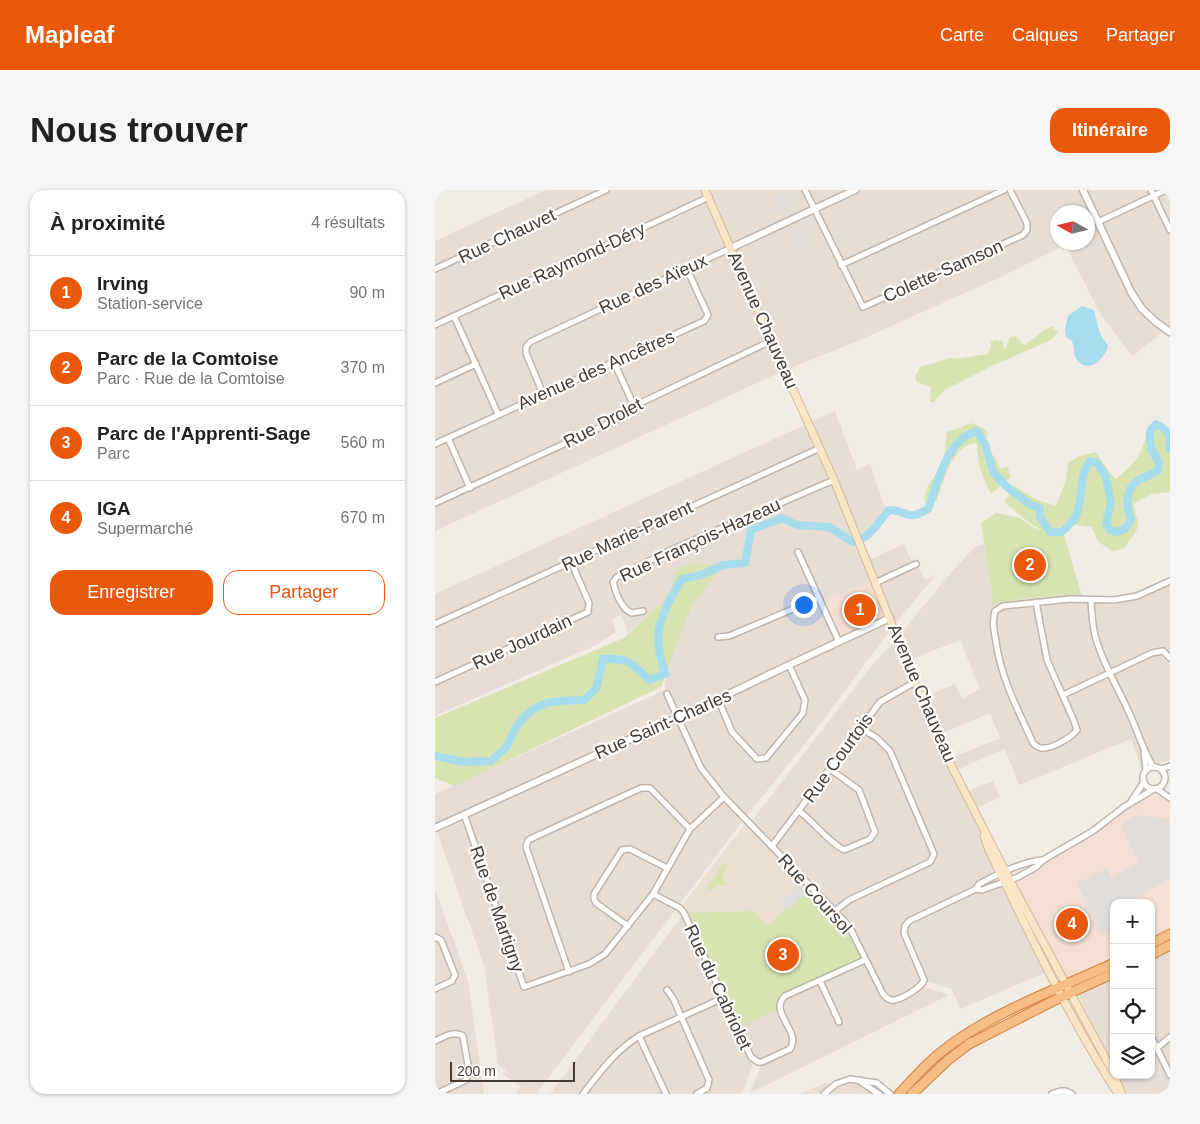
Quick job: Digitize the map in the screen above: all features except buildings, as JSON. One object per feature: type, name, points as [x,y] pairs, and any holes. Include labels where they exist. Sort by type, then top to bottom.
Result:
[{"type":"highway","points":[[1155,942],[1170,934]]},
{"type":"highway","points":[[1155,953],[1170,945]]},
{"type":"highway","points":[[899,1094],[940,1053],[964,1036],[995,1018],[1110,965]]},
{"type":"highway","points":[[912,1094],[948,1060],[969,1044],[990,1032],[1110,975]]},
{"type":"main road","name":"Avenue Chauveau","points":[[705,190],[834,480],[915,682],[954,771],[981,825],[988,848],[1007,881]]},
{"type":"main road","points":[[1007,881],[1061,987],[1110,1068]]},
{"type":"main road","points":[[1066,995],[1089,1047],[1117,1094]]},
{"type":"main road","points":[[1116,1079],[1122,1094]]},
{"type":"street","name":"Rue Chauvet","points":[[435,269],[606,190]]},
{"type":"street","points":[[805,190],[863,307],[1023,235],[1027,230],[1027,223],[1009,190]]},
{"type":"street","name":"Rue des Aïeux","points":[[543,394],[526,353],[526,346],[530,342],[855,190]]},
{"type":"street","points":[[841,265],[1004,190]]},
{"type":"street","points":[[1083,190],[1131,292],[1149,316],[1170,332]]},
{"type":"street","points":[[1098,222],[1152,193],[1166,190]]},
{"type":"street","points":[[1152,193],[1170,230]]},
{"type":"street","name":"Rue Raymond-Déry","points":[[435,325],[709,197]]},
{"type":"street","name":"Avenue des Ancêtres","points":[[435,444],[703,321],[708,315],[687,269]]},
{"type":"street","points":[[454,316],[499,414]]},
{"type":"street","name":"Rue Drolet","points":[[435,503],[623,417],[634,406],[771,341]]},
{"type":"street","points":[[614,362],[634,406]]},
{"type":"street","points":[[435,383],[476,364]]},
{"type":"street","points":[[449,438],[470,488]]},
{"type":"street","name":"Rue Marie-Parent","points":[[435,624],[820,448]]},
{"type":"street","name":"Rue François-Hazeau","points":[[643,611],[632,613],[628,612],[624,607],[613,582],[617,576],[671,550],[834,480]]},
{"type":"street","points":[[798,552],[839,642]]},
{"type":"street","name":"Rue Jourdain","points":[[435,682],[588,612],[589,603],[571,562]]},
{"type":"street","points":[[875,583],[916,564]]},
{"type":"street","points":[[1035,602],[1047,660],[1077,730],[1072,736],[1045,749],[1033,743],[1008,689],[999,662],[992,621],[995,611],[1001,606],[1035,602],[1070,599],[1114,600],[1137,596],[1170,581]]},
{"type":"street","points":[[719,637],[729,636],[819,598]]},
{"type":"street","points":[[1091,600],[1096,641],[1153,767]]},
{"type":"street","name":"Rue Saint-Charles","points":[[435,828],[890,618]]},
{"type":"street","points":[[1063,695],[1152,653],[1163,651],[1170,658]]},
{"type":"street","points":[[718,699],[733,732],[757,759],[766,758],[803,713],[805,700],[789,665]]},
{"type":"street","name":"Rue Courtois","points":[[772,846],[880,702],[915,682]]},
{"type":"street","name":"Rue Coursol","points":[[667,694],[701,768],[724,797],[849,926],[865,960],[888,1000],[894,1000],[915,990],[922,986],[924,980],[904,934],[905,926],[909,921],[976,889],[979,884],[1003,872],[1034,861],[1043,860]]},
{"type":"street","points":[[835,911],[849,900],[930,862],[934,854],[891,751],[877,738],[861,728]]},
{"type":"street","points":[[1143,748],[1146,770],[1143,776],[1144,782],[1147,787],[1155,789],[1170,798]]},
{"type":"street","points":[[1146,770],[1153,767],[1161,769],[1170,766]]},
{"type":"street","points":[[799,811],[811,819],[835,845],[844,850],[870,839],[875,832],[859,790],[830,769]]},
{"type":"street","points":[[1161,769],[1170,787]]},
{"type":"street","points":[[1155,789],[1162,786],[1167,778]]},
{"type":"street","name":"Rue Coursol","points":[[1129,804],[1144,782]]},
{"type":"street","points":[[569,972],[526,847],[528,840],[641,788],[650,788],[690,829]]},
{"type":"street","name":"Rue Coursol","points":[[976,889],[982,890],[1007,881],[1036,867],[1043,860],[1093,832],[1129,804],[1155,789]]},
{"type":"street","name":"Rue de Martigny","points":[[464,814],[524,987],[589,964],[605,954],[653,894],[690,829],[724,797]]},
{"type":"street","points":[[627,926],[595,903],[593,899],[622,850],[630,850],[667,868]]},
{"type":"street","name":"Rue du Cabriolet","points":[[653,894],[680,908],[684,913],[751,1057],[757,1062],[762,1062],[793,1046],[791,1034],[780,1009],[781,1000],[785,996],[865,960]]},
{"type":"street","points":[[435,937],[441,940],[455,975],[452,981],[435,989]]},
{"type":"street","points":[[820,980],[839,1022]]},
{"type":"street","points":[[667,990],[673,998],[709,1080],[707,1088],[697,1094]]},
{"type":"street","points":[[592,1094],[585,1092],[615,1054],[627,1044],[639,1036],[723,998]]},
{"type":"street","points":[[435,1041],[453,1033],[459,1033],[463,1036],[469,1071],[466,1080],[436,1094]]},
{"type":"street","points":[[639,1036],[666,1094]]},
{"type":"street","points":[[1157,1048],[1170,1037]]},
{"type":"street","points":[[1155,1044],[1170,1075]]},
{"type":"street","points":[[824,1094],[843,1080],[877,1083],[890,1094]]},
{"type":"street","points":[[857,1080],[879,1094]]},
{"type":"street","points":[[1052,1094],[1061,1091],[1068,1091],[1072,1094]]},
{"type":"shaded area","points":[[546,190],[1170,190],[1170,337],[1161,333],[1132,356],[1101,315],[1068,250],[1095,250],[1095,205],[1050,205],[1050,250],[1055,250],[1005,275],[860,340],[785,370],[435,531],[435,241]]},
{"type":"shaded area","points":[[782,193],[789,210],[780,214],[772,197]]},
{"type":"shaded area","points":[[799,228],[806,244],[797,248],[789,232]]},
{"type":"shaded area","points":[[835,411],[857,470],[870,464],[884,505],[889,510],[876,527],[859,541],[867,561],[904,544],[911,560],[915,559],[925,580],[936,575],[893,626],[812,735],[745,818],[536,1094],[516,1094],[521,1087],[503,1074],[506,1071],[498,1064],[484,966],[435,826],[435,794],[665,690],[672,593],[628,633],[621,614],[612,620],[616,632],[598,644],[435,716],[435,594]]},
{"type":"shaded area","points":[[985,544],[1000,610],[1072,601],[1112,605],[1134,599],[1169,585],[1170,588],[1170,760],[1142,769],[1131,739],[1019,785],[1005,749],[954,771],[965,792],[993,781],[1000,797],[973,810],[1005,871],[979,884],[976,889],[1001,884],[1047,972],[960,1009],[952,989],[924,980],[922,986],[949,995],[750,1093],[762,1062],[754,1061],[743,1092],[739,1094],[550,1094],[750,823],[873,664],[975,547]],"holes":[[[960,640],[980,689],[962,699],[955,684],[922,698],[907,661]],[[990,713],[1000,738],[949,759],[938,735]]]},
{"type":"shaded area","points":[[874,580],[890,618],[839,642],[820,601]]},
{"type":"shaded area","points":[[1145,794],[1170,798],[1170,934],[1155,942],[1155,899],[1110,899],[1110,965],[1066,985],[1010,880],[1071,845]]},
{"type":"shaded area","points":[[1136,815],[1167,818],[1170,822],[1170,878],[1134,899],[1110,899],[1110,931],[1102,935],[1077,883],[1107,868],[1111,877],[1139,863],[1121,825]]},
{"type":"shaded area","points":[[747,821],[811,887],[766,926],[755,911],[684,913],[680,908]]},
{"type":"shaded area","points":[[801,883],[809,891],[788,910],[780,902]]},
{"type":"shaded area","points":[[435,889],[468,981],[484,1094],[435,1094]]},
{"type":"shaded area","points":[[1170,945],[1170,1094],[1127,1094],[1120,1079],[1155,1079],[1155,953]]},
{"type":"shaded area","points":[[1110,978],[1110,1059],[1079,997],[1081,994]]},
{"type":"shaded area","points":[[855,1080],[871,1094],[831,1094],[838,1089]]},
{"type":"shaded area","points":[[825,1083],[836,1084],[824,1094],[800,1094]]},
{"type":"green space","points":[[1052,326],[1058,333],[1051,340],[994,365],[945,390],[933,403],[930,401],[931,387],[917,382],[915,377],[920,367],[950,358],[987,354],[991,342],[996,340],[1003,341],[1003,349],[1006,348],[1010,337],[1016,336],[1024,345]]},
{"type":"green space","points":[[972,423],[983,428],[988,433],[986,439],[992,456],[994,455],[1000,469],[1007,466],[1011,477],[991,494],[981,470],[977,443],[968,445],[955,456],[936,502],[925,503],[927,487],[942,463],[947,432]]},
{"type":"green space","points":[[1165,426],[1170,432],[1170,492],[1152,494],[1133,504],[1139,526],[1124,549],[1111,551],[1099,542],[1091,527],[1070,524],[1045,532],[1052,535],[1064,535],[1082,596],[1015,600],[994,605],[981,523],[996,513],[1020,518],[1034,528],[1041,530],[1004,502],[1015,486],[1035,499],[1056,506],[1066,480],[1068,463],[1077,457],[1095,452],[1115,479],[1129,468],[1138,457],[1149,428]]},
{"type":"green space","points":[[689,564],[723,565],[690,610],[661,687],[455,786],[435,778],[435,718],[624,638],[668,596],[675,580],[674,573],[679,568]]},
{"type":"green space","points":[[728,864],[722,878],[726,884],[723,886],[718,885],[708,890],[707,885],[715,878],[719,868]]},
{"type":"green space","points":[[811,887],[849,926],[865,960],[785,996],[780,1009],[737,1028],[684,913],[755,911],[767,926]]},
{"type":"water","points":[[1082,306],[1094,310],[1100,334],[1108,346],[1104,355],[1096,363],[1087,366],[1076,359],[1072,341],[1066,337],[1065,330],[1068,316]]},
{"type":"waterway","points":[[435,756],[463,762],[491,761],[506,746],[515,729],[529,713],[545,704],[553,702],[584,700],[596,689],[603,659],[619,659],[629,662],[649,680],[665,674],[659,650],[659,630],[667,606],[682,579],[701,575],[723,565],[745,563],[751,530],[782,518],[797,525],[829,527],[853,542],[865,537],[889,510],[917,515],[928,509],[945,463],[957,443],[977,431],[985,444],[993,472],[1008,488],[1031,505],[1040,508],[1040,517],[1050,532],[1061,532],[1075,518],[1078,511],[1082,481],[1090,461],[1098,464],[1106,477],[1111,503],[1106,524],[1110,530],[1117,532],[1126,528],[1131,520],[1128,510],[1128,495],[1132,486],[1158,471],[1159,462],[1152,451],[1150,441],[1150,431],[1156,424],[1168,434],[1170,449]]},
{"type":"place","name":"Parc de la Comtoise","points":[[1030,565]]},
{"type":"place","name":"Irving","points":[[860,610]]},
{"type":"place","name":"IGA","points":[[1072,924]]},
{"type":"place","name":"Parc de l'Apprenti-Sage","points":[[783,955]]}]
